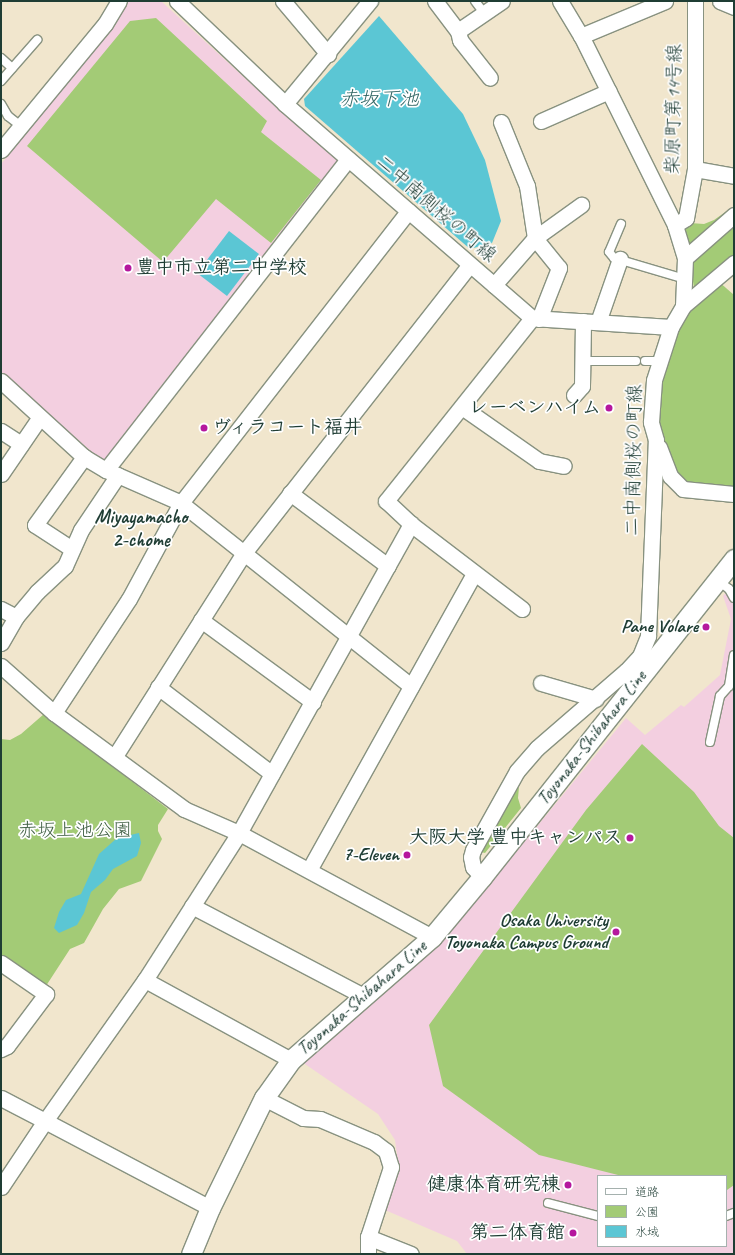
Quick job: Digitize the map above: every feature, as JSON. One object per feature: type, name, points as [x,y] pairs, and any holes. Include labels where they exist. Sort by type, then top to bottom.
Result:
[{"type":"street","points":[[1,150],[105,24],[119,1]]},
{"type":"street","name":"二中南側桜の町線","points":[[177,1],[285,104],[470,265],[536,318]]},
{"type":"street","points":[[282,1],[328,54]]},
{"type":"street","points":[[285,104],[328,54],[370,1]]},
{"type":"street","points":[[435,1],[458,31],[460,40],[490,78]]},
{"type":"street","points":[[458,31],[502,1]]},
{"type":"street","points":[[560,1],[581,36],[675,225],[684,258],[685,279],[683,306]]},
{"type":"street","points":[[581,36],[664,1]]},
{"type":"street","name":"柴原町第14号線","points":[[675,225],[686,218],[695,169],[695,1]]},
{"type":"street","points":[[720,1],[734,7]]},
{"type":"street","points":[[541,121],[609,91]]},
{"type":"street","points":[[502,122],[527,186],[535,238],[559,268],[536,318],[386,502],[411,524],[522,610]]},
{"type":"street","points":[[1,643],[16,618],[37,592],[65,566],[72,549],[112,472],[348,159]]},
{"type":"street","points":[[695,169],[734,176]]},
{"type":"street","points":[[494,285],[535,238],[581,205]]},
{"type":"street","points":[[54,713],[129,599],[181,503],[408,211]]},
{"type":"street","points":[[684,258],[734,215]]},
{"type":"street","points":[[574,395],[582,386],[582,361],[590,322],[620,259]]},
{"type":"street","points":[[536,318],[671,327],[683,306],[734,264]]},
{"type":"street","points":[[115,756],[243,554],[470,265]]},
{"type":"street","name":"二中南側桜の町線","points":[[482,877],[473,867],[471,858],[473,850],[517,770],[537,748],[596,699],[640,656],[648,636],[656,440],[651,422],[654,380],[671,327]]},
{"type":"street","points":[[1,381],[84,457],[112,472],[181,503],[243,554],[350,635],[411,686]]},
{"type":"street","points":[[462,407],[539,461],[564,466]]},
{"type":"street","points":[[1,474],[40,417]]},
{"type":"street","points":[[1,431],[21,444]]},
{"type":"street","points":[[656,440],[670,476],[683,489],[734,494]]},
{"type":"street","points":[[72,549],[35,525],[84,457]]},
{"type":"street","points":[[290,493],[388,566]]},
{"type":"street","points":[[1,1187],[45,1121],[145,980],[239,833],[411,524]]},
{"type":"street","name":"Toyonaka-Shibahara Line","points":[[191,1254],[210,1208],[264,1098],[291,1060],[432,937],[482,877],[734,559]]},
{"type":"street","points":[[309,870],[474,574]]},
{"type":"street","points":[[1,609],[16,618]]},
{"type":"street","points":[[201,620],[312,702]]},
{"type":"street","points":[[1,666],[54,713],[115,756],[184,809],[239,833],[432,937]]},
{"type":"street","points":[[541,683],[596,699]]},
{"type":"street","points":[[158,687],[272,774]]},
{"type":"street","points":[[192,906],[365,997]]},
{"type":"street","points":[[1,963],[46,994],[7,1046],[1,1049]]},
{"type":"street","points":[[145,980],[291,1060]]},
{"type":"street","points":[[1,1098],[210,1208]]},
{"type":"street","points":[[264,1098],[303,1118],[320,1119],[374,1142],[386,1151],[391,1167],[368,1237],[368,1254]]},
{"type":"street","points":[[368,1237],[411,1254]]},
{"type":"lane","points":[[475,1],[484,13]]},
{"type":"lane","points":[[1,80],[37,40]]},
{"type":"lane","points":[[1,58],[12,68]]},
{"type":"lane","points":[[1,104],[8,116],[21,126]]},
{"type":"lane","points":[[621,224],[609,252],[614,258],[685,279]]},
{"type":"lane","points":[[582,361],[660,361]]},
{"type":"lane","points":[[717,580],[729,589],[734,598]]},
{"type":"lane","points":[[710,742],[720,696],[729,686],[734,655]]},
{"type":"lane","points":[[548,1203],[597,1216]]},
{"type":"shaded area","name":"豊中市立第二中学校","points":[[127,1],[161,1],[282,112],[339,160],[107,459],[100,459],[1,373],[1,164],[111,30]]},
{"type":"shaded area","name":"Osaka University Toyonaka Campus Ground","points":[[734,583],[734,1254],[467,1254],[457,1241],[385,1210],[398,1162],[395,1140],[378,1114],[302,1062],[442,942],[626,718],[645,735],[681,705],[684,707],[720,675],[731,619],[723,596]]},
{"type":"green space","points":[[156,18],[267,121],[261,132],[321,180],[271,243],[216,199],[163,262],[27,146],[130,21]]},
{"type":"green space","points":[[731,208],[734,210],[734,254],[694,288],[685,230],[690,223],[704,224],[714,220]]},
{"type":"green space","points":[[718,281],[734,295],[734,487],[684,483],[674,470],[660,426],[660,398],[670,345],[688,308]]},
{"type":"green space","name":"赤坂上池公園","points":[[44,714],[168,809],[158,825],[158,831],[162,839],[141,881],[119,889],[103,909],[84,943],[70,949],[44,989],[1,959],[1,739],[10,740],[21,734]]},
{"type":"green space","name":"Osaka University Toyonaka Campus Ground","points":[[642,744],[694,792],[719,826],[734,838],[734,1185],[727,1190],[727,1175],[618,1175],[539,1155],[443,1086],[429,1025],[586,810]]},
{"type":"green space","points":[[519,787],[518,798],[521,808],[485,853],[481,852],[493,825]]},
{"type":"water","name":"赤坂下池","points":[[379,16],[463,114],[485,160],[501,221],[492,243],[470,249],[305,106],[304,99]]},
{"type":"water","points":[[229,231],[259,254],[227,296],[197,273]]},
{"type":"water","points":[[139,833],[141,843],[137,856],[113,869],[105,880],[91,892],[84,913],[77,925],[59,933],[54,928],[59,912],[66,900],[81,894],[99,854],[117,838]]},
{"type":"place","name":"豊中市立第二中学校","points":[[128,268]]},
{"type":"place","name":"レーベンハイム","points":[[609,408]]},
{"type":"place","name":"ヴィラコート福井","points":[[204,428]]},
{"type":"place","name":"Pane Volare","points":[[706,627]]},
{"type":"place","name":"大阪大学 豊中キャンパス","points":[[630,838]]},
{"type":"place","name":"7-Eleven","points":[[407,855]]},
{"type":"place","name":"Osaka University Toyonaka Campus Ground","points":[[616,932]]},
{"type":"place","name":"健康体育研究棟","points":[[568,1185]]},
{"type":"place","name":"第二体育館","points":[[573,1233]]},
{"type":"district","name":"Miyayamacho 2-chome","points":[[141,528]]}]
